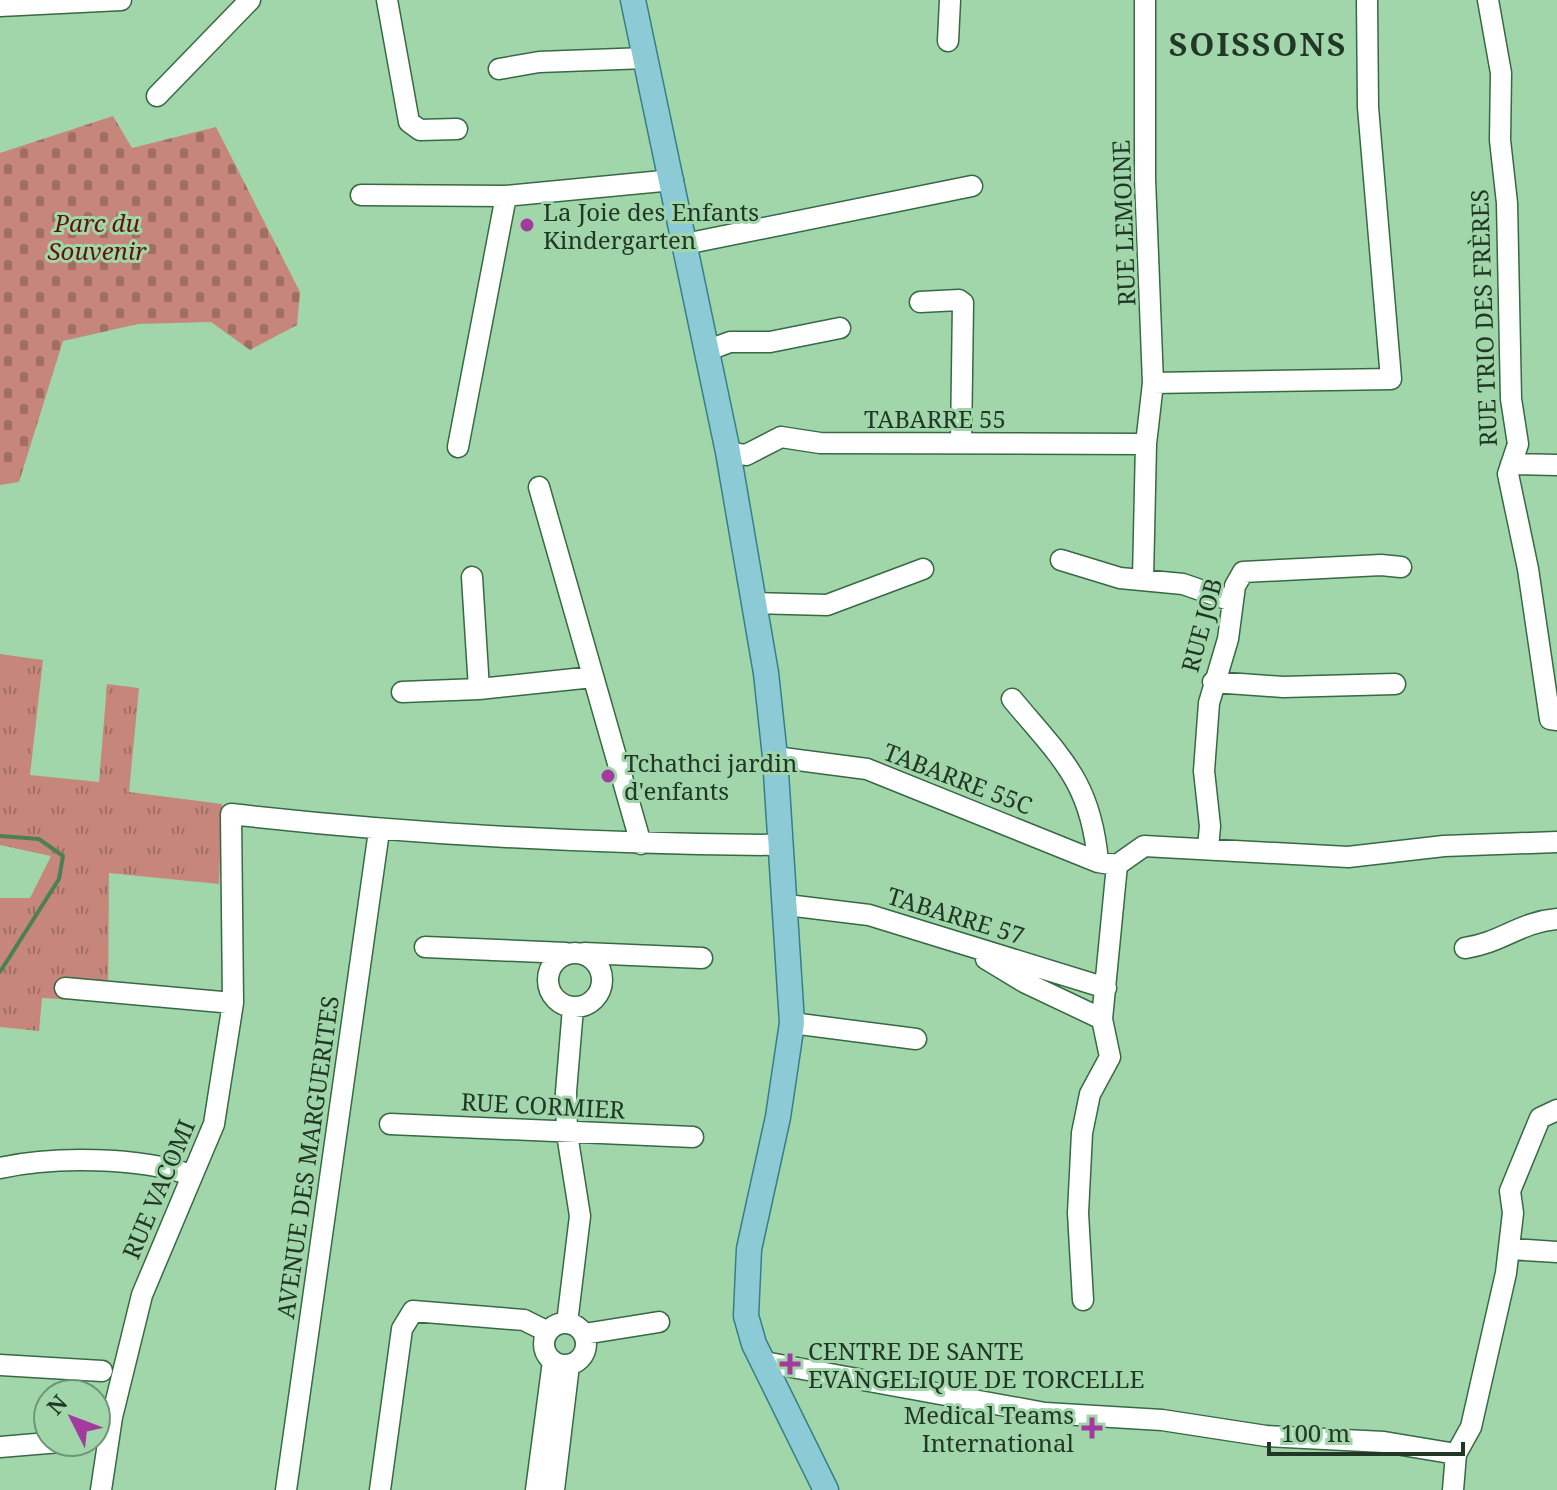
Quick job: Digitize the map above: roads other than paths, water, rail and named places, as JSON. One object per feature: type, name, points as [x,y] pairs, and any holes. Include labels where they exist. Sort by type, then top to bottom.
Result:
[{"type":"main road","points":[[633,0],[728,452],[775,757],[787,905],[792,1023],[778,1117],[749,1249],[746,1316],[754,1344],[826,1490]]},
{"type":"street","points":[[0,6],[121,0]]},
{"type":"street","points":[[157,96],[250,0]]},
{"type":"street","points":[[387,0],[409,122],[420,130],[457,129]]},
{"type":"street","points":[[948,41],[950,0]]},
{"type":"street","name":"RUE LEMOINE","points":[[1143,579],[1146,444],[1153,383],[1145,179],[1145,0]]},
{"type":"street","points":[[1153,383],[1391,379],[1368,107],[1367,0]]},
{"type":"street","name":"RUE TRIO DES FRÈRES","points":[[1488,0],[1501,73],[1500,140],[1507,203],[1511,399],[1518,444],[1508,474],[1533,596],[1550,719],[1557,720]]},
{"type":"street","points":[[499,69],[539,62],[646,58]]},
{"type":"street","points":[[361,195],[506,196],[673,180]]},
{"type":"street","points":[[685,244],[972,186]]},
{"type":"street","points":[[458,447],[506,196]]},
{"type":"street","points":[[920,302],[959,300],[963,303],[961,442]]},
{"type":"street","points":[[706,351],[730,342],[770,342],[840,328]]},
{"type":"street","name":"TABARRE 55","points":[[728,452],[746,455],[781,437],[820,443],[1146,444]]},
{"type":"street","points":[[1511,464],[1557,465]]},
{"type":"street","points":[[539,487],[641,844]]},
{"type":"street","points":[[1061,560],[1120,578],[1183,584],[1232,601]]},
{"type":"street","name":"RUE JOB","points":[[1208,848],[1210,826],[1204,771],[1213,682],[1228,639],[1232,601],[1243,572],[1381,565],[1401,567]]},
{"type":"street","points":[[753,603],[827,605],[923,569]]},
{"type":"street","points":[[472,577],[479,689]]},
{"type":"street","points":[[402,692],[479,689],[593,677]]},
{"type":"street","points":[[1213,682],[1283,687],[1395,684]]},
{"type":"street","points":[[1012,699],[1066,760],[1108,864],[1106,988],[1102,1019],[1110,1057],[1090,1094],[1078,1173],[1083,1300]]},
{"type":"street","name":"TABARRE 55C","points":[[775,757],[867,769],[1108,864]]},
{"type":"street","name":"RUE VACOMI","points":[[112,1402],[142,1295],[214,1124],[233,1003],[231,814],[379,831]]},
{"type":"street","points":[[379,831],[641,844],[782,845]]},
{"type":"street","name":"AVENUE DES MARGUERITES","points":[[286,1490],[379,831]]},
{"type":"street","points":[[1108,864],[1144,846],[1348,857],[1444,846],[1557,842]]},
{"type":"street","name":"TABARRE 57","points":[[787,905],[869,915],[1106,988]]},
{"type":"street","points":[[1465,948],[1498,941],[1521,925],[1557,919]]},
{"type":"street","points":[[966,946],[1024,982],[1102,1019]]},
{"type":"street","points":[[425,947],[702,958]]},
{"type":"street","points":[[535,951],[548,975],[553,997],[573,1008],[594,1000],[602,979],[617,955]]},
{"type":"street","points":[[548,975],[575,953]]},
{"type":"street","points":[[575,953],[596,965],[602,979]]},
{"type":"street","points":[[65,988],[233,1003]]},
{"type":"street","points":[[561,1363],[544,1348],[566,1330],[580,1216],[567,1134],[567,1050],[573,1008]]},
{"type":"street","points":[[792,1023],[916,1039]]},
{"type":"street","points":[[1453,1490],[1456,1454],[1471,1427],[1510,1249],[1510,1191],[1540,1118],[1557,1110]]},
{"type":"street","name":"RUE CORMIER","points":[[390,1124],[567,1134],[693,1137]]},
{"type":"street","points":[[0,1168],[50,1162],[130,1161],[165,1166],[191,1175]]},
{"type":"street","points":[[1510,1249],[1557,1252]]},
{"type":"street","points":[[380,1490],[402,1329],[413,1311],[524,1320],[566,1330],[659,1322]]},
{"type":"street","points":[[561,1363],[584,1351],[566,1330]]},
{"type":"street","points":[[764,1362],[1045,1413],[1162,1420],[1266,1436],[1384,1442],[1456,1454]]},
{"type":"street","points":[[536,1490],[561,1363]]},
{"type":"street","points":[[554,1490],[561,1363]]},
{"type":"street","points":[[0,1365],[102,1371]]},
{"type":"street","points":[[0,1447],[32,1444]]},
{"type":"street","name":"RUE VACOMI","points":[[101,1490],[102,1458]]},
{"type":"waterway","points":[[0,836],[39,839],[63,856],[59,879],[0,972]]},
{"type":"place","name":"La Joie des Enfants Kindergarten","points":[[527,225]]},
{"type":"place","name":"Tchathci jardin d'enfants","points":[[608,776]]},
{"type":"place","name":"CENTRE DE SANTE EVANGELIQUE DE TORCELLE","points":[[790,1364]]},
{"type":"place","name":"Medical Teams International","points":[[1092,1428]]},
{"type":"district","name":"SOISSONS","points":[[1258,43]]},
{"type":"park label","name":"Parc du Souvenir","points":[[97,236]]}]
